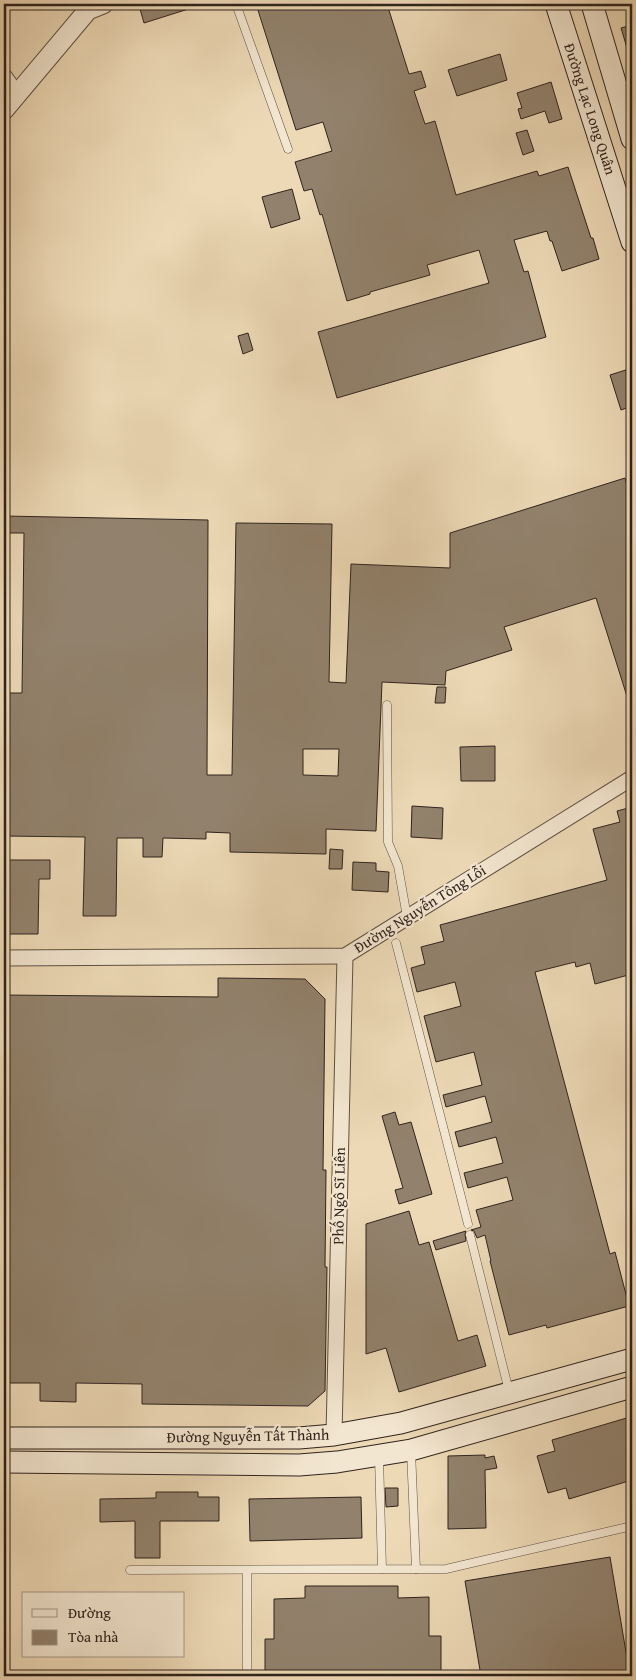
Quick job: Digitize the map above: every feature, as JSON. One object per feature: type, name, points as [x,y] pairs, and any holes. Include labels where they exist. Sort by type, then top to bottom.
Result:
[{"type":"main road","name":"Đường Lạc Long Quân","points":[[556,4],[632,242]]},
{"type":"main road","name":"Đường Lạc Long Quân","points":[[592,4],[632,138]]},
{"type":"main road","name":"Đường Nguyễn Tất Thành","points":[[4,1438],[299,1438],[334,1436],[401,1423],[632,1359]]},
{"type":"main road","name":"Đường Nguyễn Tất Thành","points":[[4,1462],[289,1465],[337,1462],[411,1450],[632,1387]]},
{"type":"main road","points":[[334,1436],[337,1462]]},
{"type":"street","points":[[4,110],[88,10],[103,4]]},
{"type":"street","points":[[4,76],[17,94]]},
{"type":"street","name":"Đường Nguyễn Tông Lỗi","points":[[4,958],[345,956],[632,778]]},
{"type":"street","name":"Phố Ngô Sĩ Liên","points":[[334,1436],[345,956]]},
{"type":"lane","points":[[236,4],[288,149]]},
{"type":"lane","points":[[386,705],[388,842],[398,866],[407,918]]},
{"type":"lane","points":[[396,943],[468,1224]]},
{"type":"lane","points":[[470,1235],[510,1393]]},
{"type":"lane","points":[[411,1450],[416,1569]]},
{"type":"lane","points":[[379,1456],[382,1569]]},
{"type":"lane","points":[[130,1570],[446,1569],[632,1526]]},
{"type":"lane","points":[[247,1570],[248,1676]]},
{"type":"building","points":[[156,4],[197,4],[198,6],[144,23],[140,9]]},
{"type":"building","points":[[256,4],[387,4],[409,74],[421,71],[426,87],[414,91],[425,124],[435,121],[456,195],[537,171],[539,176],[568,167],[599,259],[562,271],[547,231],[514,240],[524,272],[528,271],[546,337],[337,398],[318,332],[489,283],[479,250],[427,265],[430,275],[370,292],[370,294],[347,301],[322,214],[320,215],[312,189],[304,191],[295,162],[332,151],[323,122],[296,130]]},
{"type":"building","points":[[632,25],[632,58],[630,58],[621,28]]},
{"type":"building","points":[[500,54],[507,80],[457,96],[448,70]]},
{"type":"building","points":[[551,82],[562,119],[549,123],[545,111],[521,119],[518,109],[522,108],[517,93]]},
{"type":"building","points":[[527,130],[534,151],[523,155],[516,133]]},
{"type":"building","points":[[292,189],[300,219],[271,228],[262,197]]},
{"type":"building","points":[[248,333],[253,350],[243,354],[238,336]]},
{"type":"building","points":[[632,368],[632,406],[621,410],[610,375]]},
{"type":"building","points":[[625,478],[632,503],[632,706],[630,706],[596,598],[504,627],[512,650],[446,671],[445,685],[382,682],[376,831],[326,829],[326,854],[230,852],[230,833],[206,832],[206,839],[163,838],[162,857],[143,857],[143,838],[117,838],[116,916],[83,916],[85,837],[4,836],[4,693],[22,693],[24,533],[4,533],[4,516],[208,520],[207,775],[232,775],[236,523],[332,524],[329,682],[346,683],[351,564],[450,568],[450,533]],"holes":[[[303,749],[339,749],[338,776],[303,775]]]},
{"type":"building","points":[[437,687],[446,687],[445,703],[435,703]]},
{"type":"building","points":[[495,746],[495,781],[461,781],[460,747]]},
{"type":"building","points":[[412,806],[443,808],[442,839],[411,837]]},
{"type":"building","points":[[632,807],[632,974],[595,984],[590,963],[576,967],[575,962],[535,972],[610,1254],[615,1252],[629,1306],[547,1328],[546,1325],[509,1335],[485,1235],[477,1238],[474,1231],[471,1230],[481,1227],[476,1210],[513,1200],[507,1177],[468,1188],[464,1173],[503,1163],[496,1137],[459,1147],[455,1132],[492,1122],[485,1096],[446,1107],[443,1095],[482,1085],[474,1052],[436,1062],[424,1016],[461,1006],[455,982],[417,992],[411,968],[425,964],[421,947],[444,941],[440,925],[607,880],[593,829],[620,822],[617,811]]},
{"type":"building","points":[[330,849],[343,850],[342,869],[329,869]]},
{"type":"building","points":[[6,860],[50,860],[50,879],[39,879],[38,934],[5,934]]},
{"type":"building","points":[[353,862],[376,863],[376,871],[389,872],[388,892],[352,890]]},
{"type":"building","points":[[218,978],[305,979],[325,999],[323,1170],[326,1170],[325,1267],[327,1267],[325,1391],[308,1406],[142,1404],[142,1384],[76,1383],[76,1402],[40,1401],[40,1383],[4,1383],[4,995],[218,997]]},
{"type":"building","points":[[395,1112],[399,1125],[411,1122],[432,1194],[399,1204],[395,1190],[403,1188],[382,1116]]},
{"type":"building","points":[[409,1211],[419,1245],[429,1242],[458,1341],[477,1335],[486,1366],[399,1392],[386,1348],[366,1354],[366,1224]]},
{"type":"building","points":[[466,1231],[466,1241],[436,1250],[433,1241]]},
{"type":"building","points":[[630,1417],[632,1425],[632,1480],[569,1499],[566,1488],[548,1493],[537,1456],[555,1451],[552,1440]]},
{"type":"building","points":[[485,1455],[485,1458],[494,1456],[497,1468],[485,1470],[486,1528],[448,1529],[448,1456]]},
{"type":"building","points":[[385,1488],[398,1488],[398,1506],[386,1507]]},
{"type":"building","points":[[156,1492],[198,1492],[198,1497],[219,1497],[219,1521],[160,1521],[160,1558],[135,1558],[135,1521],[100,1522],[100,1499],[156,1498]]},
{"type":"building","points":[[361,1497],[362,1538],[250,1541],[249,1499]]},
{"type":"building","points":[[610,1557],[630,1676],[481,1676],[465,1581]]},
{"type":"building","points":[[305,1586],[398,1586],[398,1598],[429,1597],[429,1636],[441,1636],[441,1676],[265,1676],[265,1639],[274,1639],[274,1599],[305,1598]]}]
